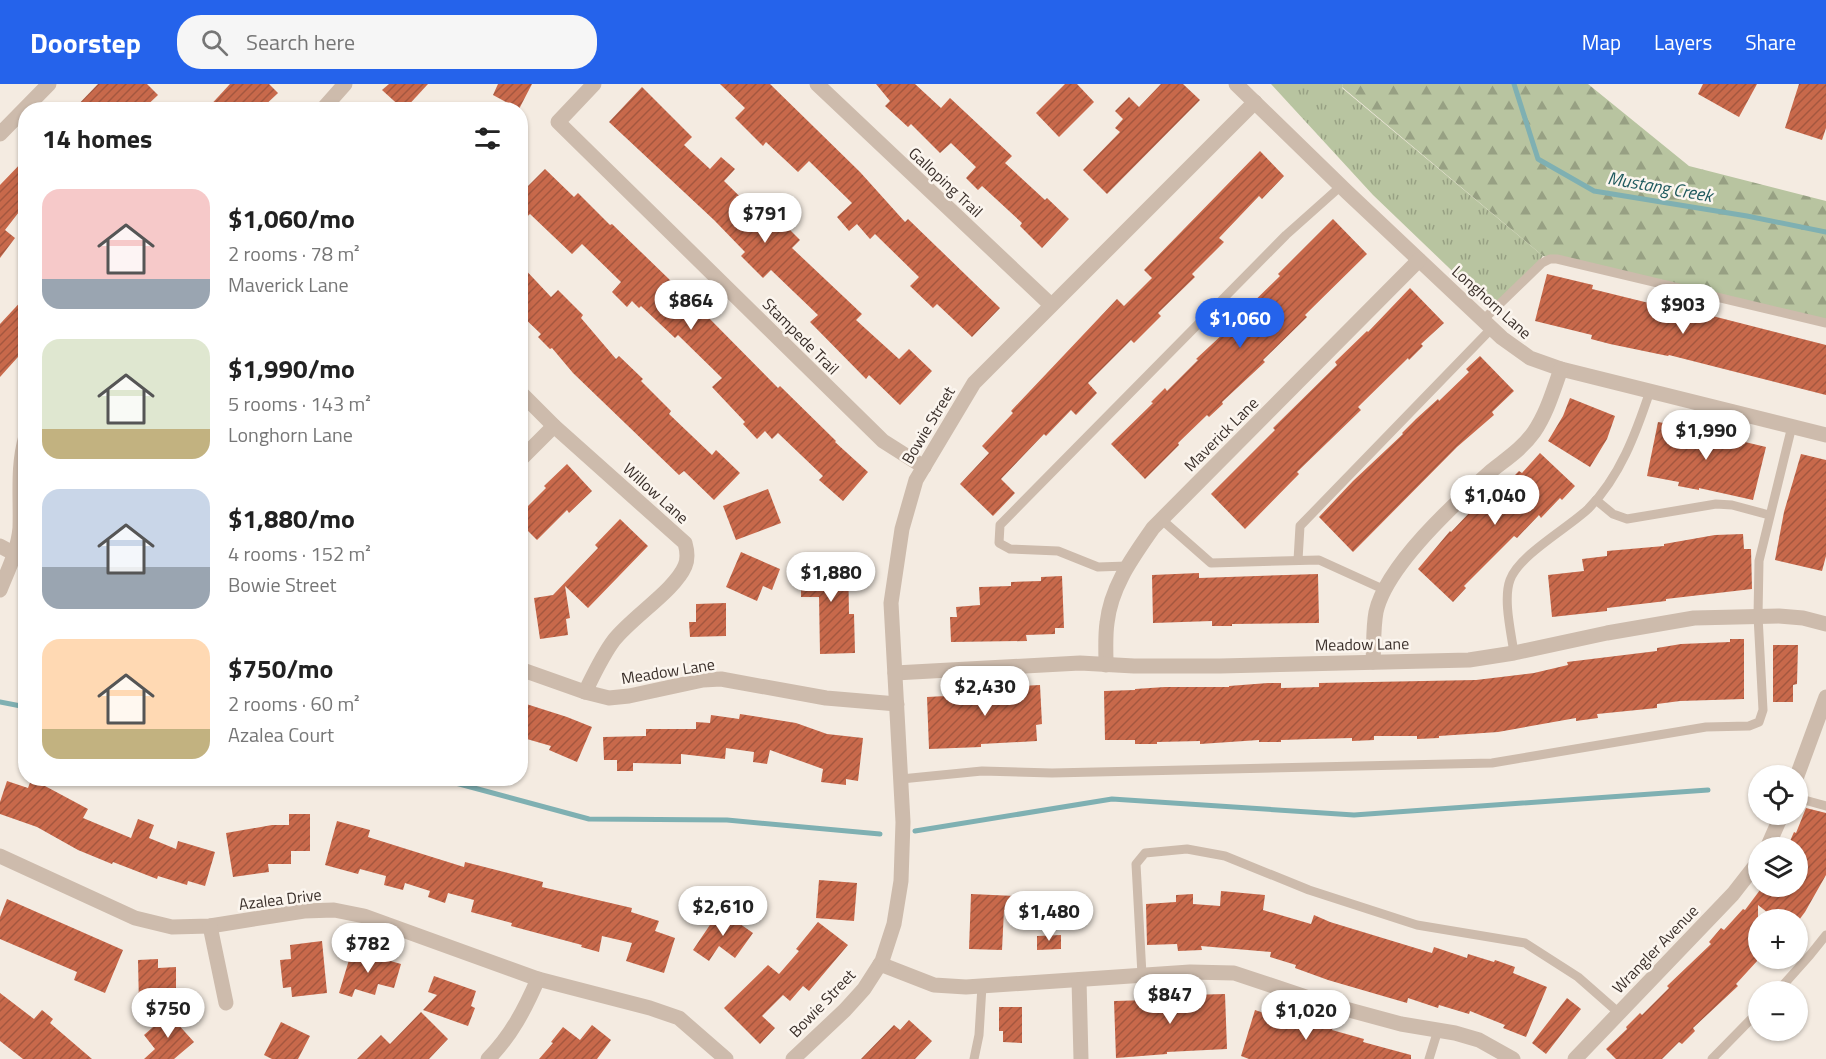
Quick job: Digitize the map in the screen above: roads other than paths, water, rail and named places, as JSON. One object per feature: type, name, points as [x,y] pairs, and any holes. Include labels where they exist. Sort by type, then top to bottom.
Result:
[{"type":"street","points":[[329,102],[345,84]]},
{"type":"street","name":"Stampede Trail","points":[[594,84],[558,122],[883,441],[924,467]]},
{"type":"street","name":"Galloping Trail","points":[[817,84],[1051,305]]},
{"type":"street","name":"Longhorn Lane","points":[[1236,84],[1419,260],[1511,345],[1530,358],[1561,369],[1826,435]]},
{"type":"street","points":[[28,102],[41,87]]},
{"type":"street","name":"Bowie Street","points":[[793,1059],[864,990],[880,964],[894,924],[901,881],[903,822],[891,603],[902,530],[916,480],[974,384],[1255,102]]},
{"type":"street","points":[[0,134],[18,113]]},
{"type":"street","name":"Maverick Lane","points":[[1106,665],[1107,622],[1114,594],[1126,566],[1153,528],[1419,260]]},
{"type":"street","points":[[1373,662],[1376,611],[1389,579],[1420,540],[1491,471],[1519,450],[1534,431],[1547,408],[1561,369]]},
{"type":"street","name":"Willow Lane","points":[[528,400],[685,543],[687,551],[686,565],[676,579],[616,638],[600,661],[585,692]]},
{"type":"street","points":[[528,452],[554,426]]},
{"type":"street","points":[[0,546],[18,557]]},
{"type":"street","points":[[0,590],[18,561]]},
{"type":"street","name":"Meadow Lane","points":[[895,673],[1080,663],[1220,666],[1469,660],[1694,618],[1779,616],[1803,618],[1826,624]]},
{"type":"street","name":"Meadow Lane","points":[[528,672],[609,698],[703,680],[721,679],[826,698],[897,704]]},
{"type":"street","points":[[1801,765],[1826,698]]},
{"type":"street","name":"Azalea Drive","points":[[0,856],[135,918],[172,927],[210,926],[304,911],[334,910],[364,916],[538,979],[650,1008],[679,1018],[726,1059]]},
{"type":"street","name":"Wrangler Avenue","points":[[1575,1059],[1733,894],[1748,875]]},
{"type":"street","points":[[210,926],[226,1003]]},
{"type":"street","points":[[880,964],[934,985],[966,987],[1190,972],[1234,973],[1328,1004],[1401,1024],[1479,1040],[1513,1059]]},
{"type":"street","points":[[488,1059],[520,1018],[538,979]]},
{"type":"street","points":[[1078,980],[1081,1059]]},
{"type":"lane","points":[[1126,566],[1098,567],[1058,551],[1010,549],[999,543],[1000,525],[1286,234],[1341,186]]},
{"type":"lane","points":[[1299,561],[1300,526],[1542,263],[1550,259],[1826,323]]},
{"type":"lane","points":[[1514,653],[1508,598],[1511,579],[1523,562],[1575,521],[1596,500],[1621,463],[1638,426],[1650,391]]},
{"type":"lane","points":[[901,779],[982,771],[1064,772],[1492,763],[1706,727],[1749,726],[1760,722],[1763,710],[1758,616],[1759,561],[1792,426]]},
{"type":"lane","points":[[1596,500],[1613,514],[1628,519],[1716,504],[1732,505],[1770,515]]},
{"type":"lane","points":[[1161,519],[1211,563],[1319,560],[1385,590]]},
{"type":"lane","points":[[1808,801],[1826,806]]},
{"type":"lane","points":[[1142,975],[1136,864],[1145,853],[1187,849],[1225,856],[1309,890],[1417,925],[1525,942],[1578,976],[1619,1013]]},
{"type":"lane","points":[[1787,981],[1826,935]]},
{"type":"lane","points":[[974,1059],[979,1035],[982,986]]},
{"type":"lane","points":[[1712,1059],[1748,1022]]},
{"type":"lane","points":[[1429,1059],[1438,1030]]},
{"type":"waterway","name":"Mustang Creek","points":[[1514,84],[1538,159],[1594,191],[1747,216],[1826,232]]},
{"type":"waterway","points":[[0,702],[18,705]]},
{"type":"waterway","points":[[467,786],[589,819],[727,820],[880,834]]},
{"type":"waterway","points":[[915,831],[1112,799],[1354,815],[1708,790]]}]
